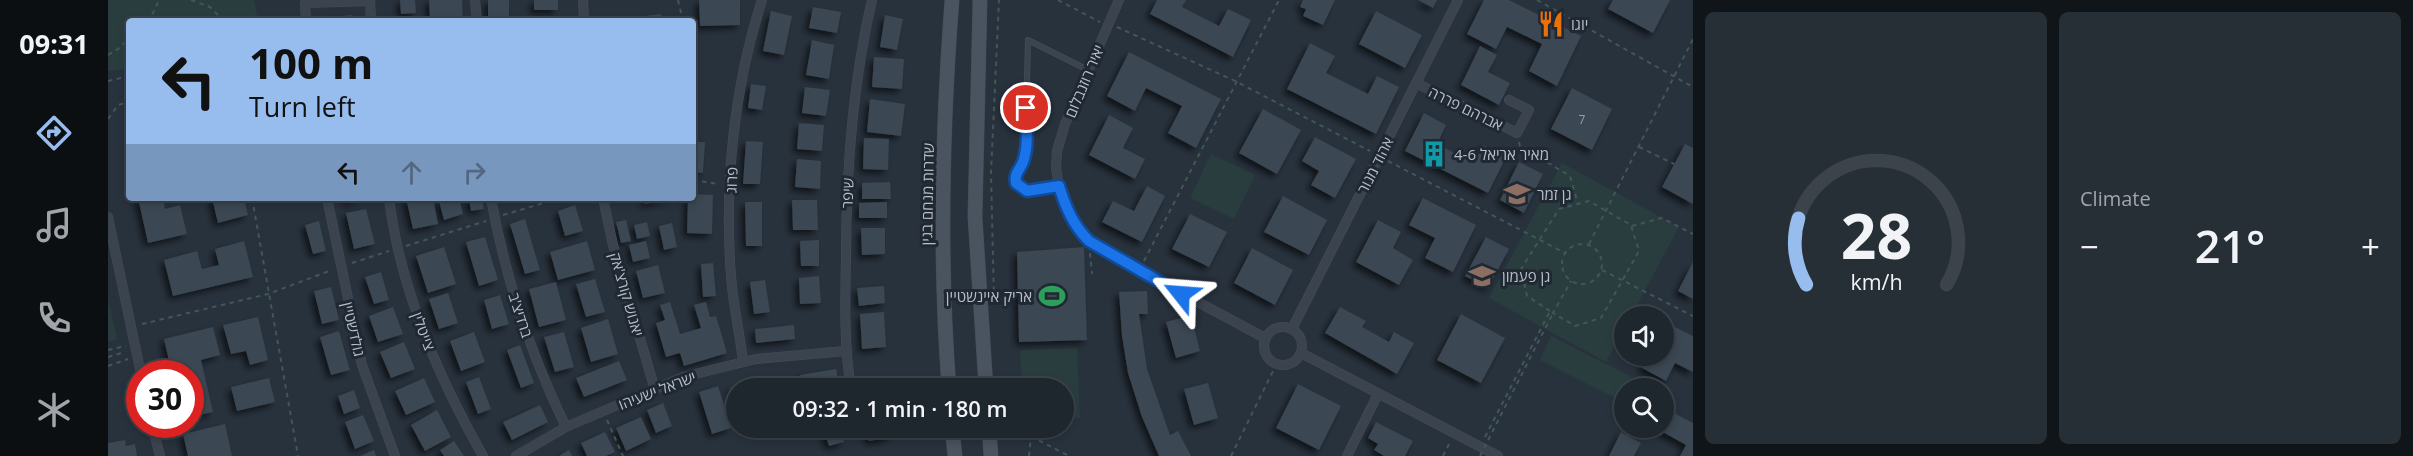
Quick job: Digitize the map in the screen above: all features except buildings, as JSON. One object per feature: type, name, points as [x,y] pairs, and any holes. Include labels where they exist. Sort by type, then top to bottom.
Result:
[{"type":"main road","name":"שדרות מנחם בגין","points":[[948,378],[941,220],[950,0]]},
{"type":"main road","points":[[980,0],[975,217],[985,378]]},
{"type":"main road","points":[[953,438],[955,456]]},
{"type":"main road","points":[[990,438],[991,456]]},
{"type":"street","points":[[306,18],[305,3],[370,0],[371,18]]},
{"type":"street","points":[[476,0],[477,18]]},
{"type":"street","points":[[583,0],[584,18]]},
{"type":"street","name":"פרוג","points":[[743,362],[731,275],[731,158],[745,59],[762,0]]},
{"type":"street","name":"שיפר","points":[[849,378],[845,351],[846,179],[856,91],[872,0]]},
{"type":"street","name":"יאיר רוזנבלום","points":[[1119,0],[1065,124],[1057,151],[1056,168],[1059,186],[1068,214],[1089,241],[1139,271],[1265,338]]},
{"type":"street","name":"אהוד מנור","points":[[1292,329],[1458,0]]},
{"type":"street","name":"אברהם פררה","points":[[1416,83],[1517,133],[1529,110],[1509,100]]},
{"type":"street","name":"גולדשטיין","points":[[328,201],[362,365],[395,456]]},
{"type":"street","name":"צייטלין","points":[[390,201],[406,281],[427,343],[483,456]]},
{"type":"street","name":"ברדיצ'ב","points":[[491,201],[511,282],[531,345],[547,387],[567,427]]},
{"type":"street","name":"יאנוש קורצ'אק","points":[[604,201],[616,256],[655,390]]},
{"type":"street","points":[[108,216],[138,360]]},
{"type":"street","points":[[1279,327],[1292,329],[1301,340],[1301,354],[1290,364],[1276,364],[1267,358],[1264,351],[1265,338],[1273,329],[1279,327]]},
{"type":"street","name":"ישראל ישעיהו","points":[[516,456],[567,427],[683,377],[743,362],[845,351]]},
{"type":"street","points":[[1301,354],[1454,434],[1479,452],[1498,456]]},
{"type":"street","points":[[1347,456],[1378,394]]},
{"type":"street","points":[[155,438],[159,456]]},
{"type":"lane","points":[[1059,186],[1027,191],[1016,183],[1017,171],[1023,164],[1025,154],[1028,40],[1088,70]]},
{"type":"path","points":[[149,18],[159,0]]},
{"type":"path","points":[[191,0],[210,7],[221,18]]},
{"type":"path","points":[[678,0],[682,18]]},
{"type":"path","points":[[993,303],[995,293],[991,173],[999,0]]},
{"type":"path","points":[[1058,0],[1109,21],[1235,81],[1565,253]]},
{"type":"path","points":[[1139,271],[1235,81],[1279,0]]},
{"type":"path","points":[[1537,0],[1673,78],[1693,87]]},
{"type":"path","points":[[1589,244],[1693,39]]},
{"type":"path","points":[[108,55],[126,41]]},
{"type":"path","points":[[108,81],[126,77]]},
{"type":"path","points":[[108,120],[118,105],[126,103]]},
{"type":"path","name":"אברהם פררה","points":[[1517,133],[1520,146],[1570,176],[1578,204]]},
{"type":"path","points":[[1638,146],[1674,164]]},
{"type":"path","points":[[696,181],[730,187]]},
{"type":"path","points":[[252,201],[298,456]]},
{"type":"path","points":[[131,327],[268,294],[340,267],[551,201]]},
{"type":"path","points":[[1589,201],[1606,211],[1631,227],[1639,251],[1601,318],[1575,326],[1527,296],[1521,269],[1559,209],[1589,201]]},
{"type":"path","points":[[1631,227],[1662,218],[1693,234]]},
{"type":"path","points":[[1089,241],[1092,274]]},
{"type":"path","points":[[1589,244],[1599,252],[1602,259],[1602,270],[1593,281],[1579,284],[1571,280],[1562,267],[1565,253],[1575,245],[1589,244]]},
{"type":"path","points":[[1602,270],[1693,316]]},
{"type":"path","points":[[1479,452],[1571,280]]},
{"type":"path","points":[[1479,452],[1550,311]]},
{"type":"path","points":[[108,350],[135,350]]},
{"type":"path","points":[[108,357],[135,350]]},
{"type":"path","points":[[108,366],[135,350]]},
{"type":"path","points":[[1231,456],[1276,364]]},
{"type":"path","points":[[604,411],[623,456]]},
{"type":"path","points":[[1443,456],[1454,434]]},
{"type":"path","points":[[1029,456],[1031,438]]},
{"type":"path","points":[[1035,438],[1069,456]]},
{"type":"shaded area","points":[[108,0],[254,0],[257,18],[126,18],[126,68],[108,71]]},
{"type":"shaded area","points":[[1211,154],[1255,175],[1234,219],[1190,198]]},
{"type":"shaded area","points":[[1562,163],[1679,227],[1636,306],[1614,306],[1614,347],[1606,362],[1489,298]]},
{"type":"shaded area","points":[[108,299],[117,339],[108,342]]},
{"type":"shaded area","points":[[1551,336],[1631,377],[1614,378],[1614,397],[1540,360]]},
{"type":"shaded area","points":[[1077,348],[1080,418],[1074,418],[1074,378],[1021,378],[1020,350]]},
{"type":"place","name":"יוגו","points":[[1551,24]]},
{"type":"place","name":"מאיר אריאל 4-6","points":[[1434,154]]},
{"type":"place","name":"גן זמר","points":[[1517,194]]},
{"type":"place","name":"גן פעמון","points":[[1482,276]]},
{"type":"place","name":"אריק איינשטיין","points":[[1052,296]]},
{"type":"route","points":[[1026,108],[1025,154],[1023,164],[1015,177],[1016,183],[1027,191],[1059,186],[1068,214],[1089,241],[1120,261],[1181,294]]}]
